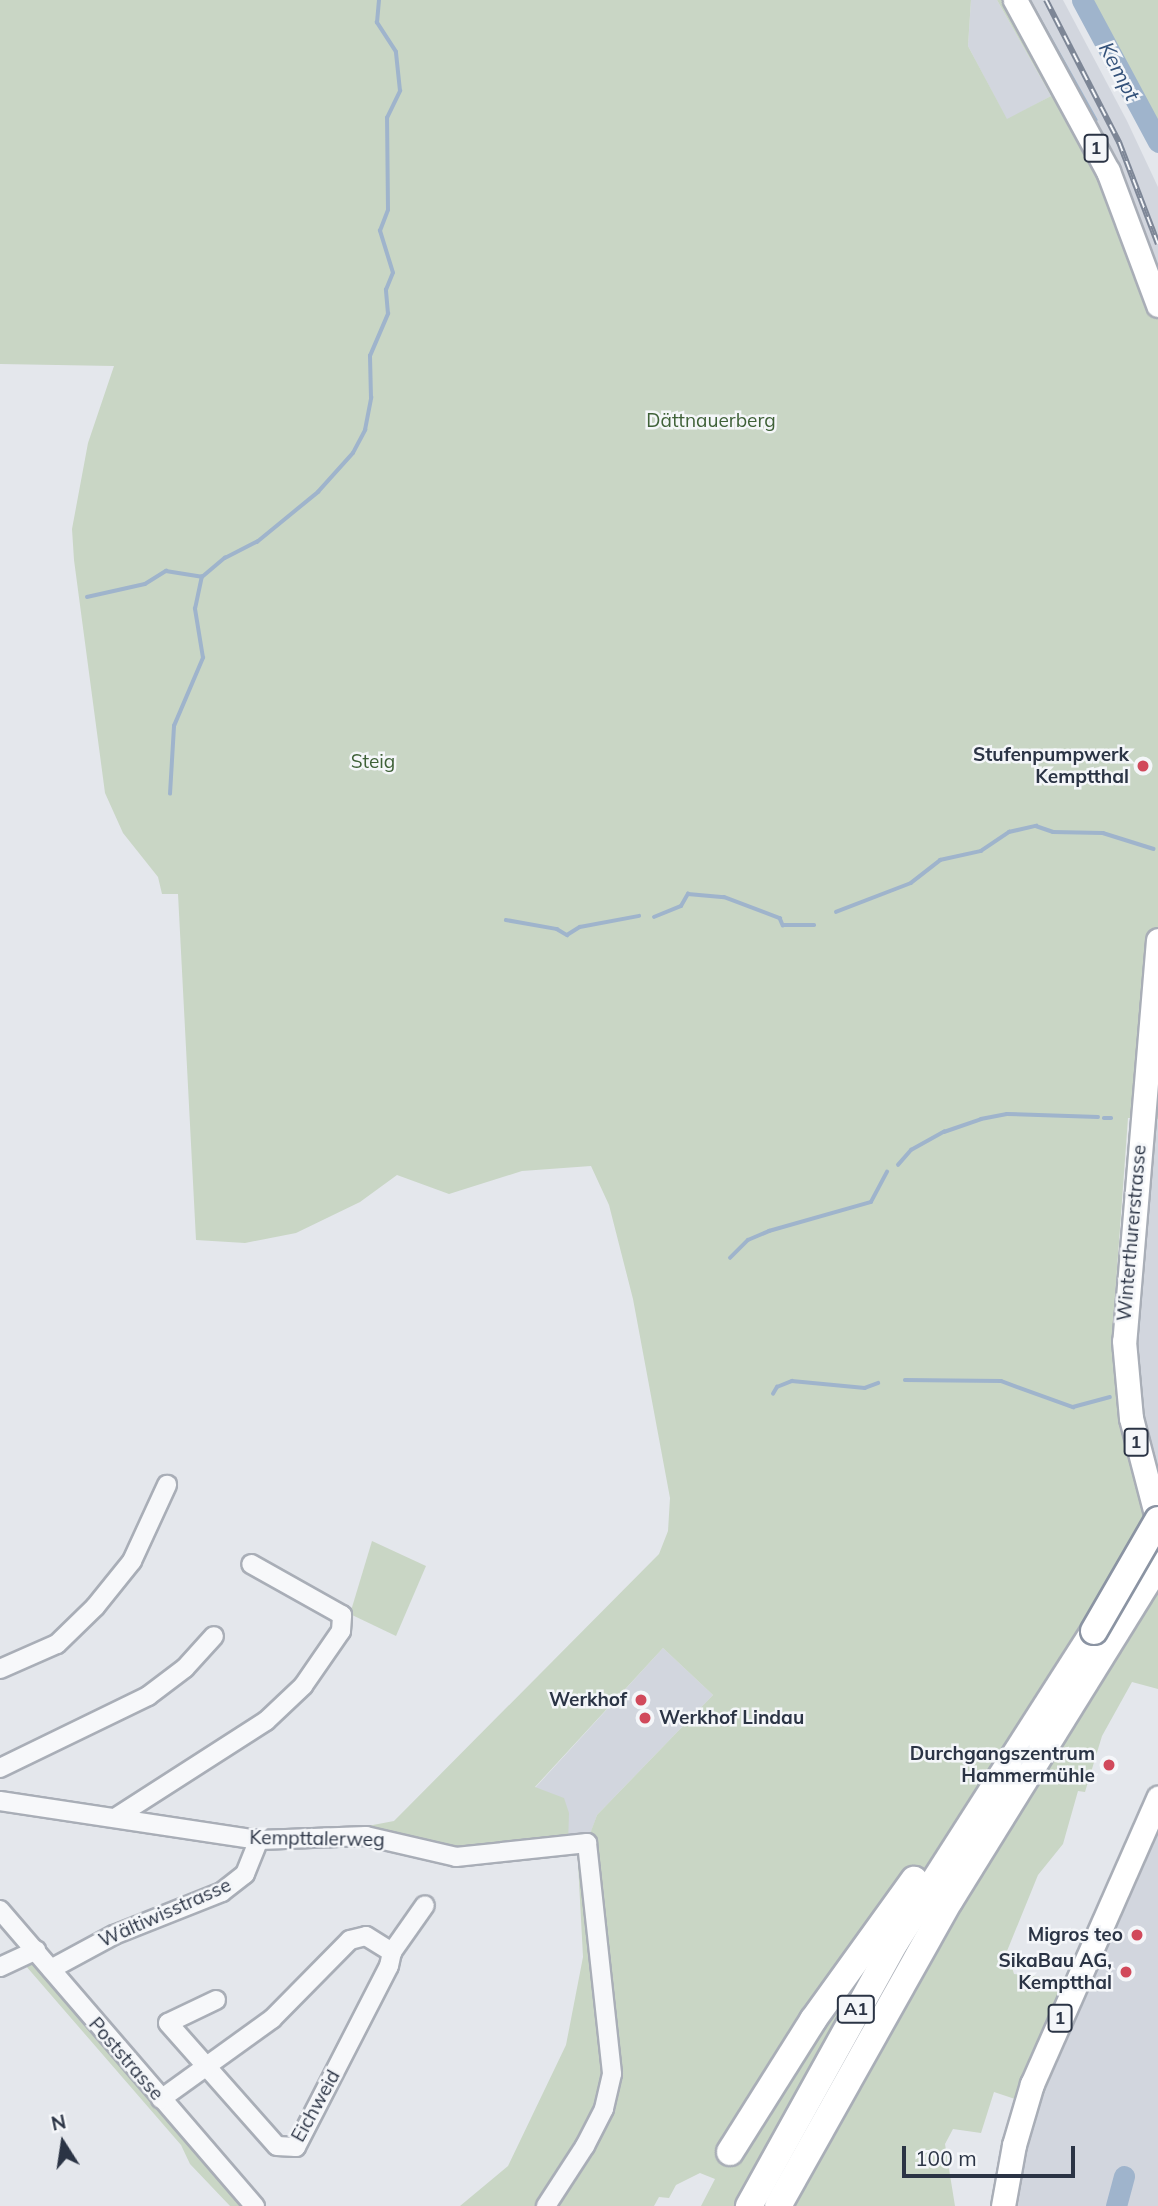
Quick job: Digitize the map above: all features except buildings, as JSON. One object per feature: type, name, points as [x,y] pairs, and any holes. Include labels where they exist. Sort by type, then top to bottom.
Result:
[{"type":"highway","name":"A1","points":[[778,2206],[950,1900],[1104,1636],[1158,1521]]},
{"type":"highway","name":"A1","points":[[749,2206],[864,1995],[972,1817],[1158,1565]]},
{"type":"highway","points":[[730,2152],[843,1978],[922,1870],[972,1817]]},
{"type":"highway","name":"A1","points":[[786,2206],[796,2172]]},
{"type":"main road","name":"1","points":[[1015,0],[1108,171],[1158,305]]},
{"type":"main road","name":"Winterthurerstrasse","points":[[1158,940],[1124,1341],[1131,1418],[1158,1521]]},
{"type":"main road","name":"1","points":[[1003,2206],[1014,2145],[1032,2084],[1158,1798]]},
{"type":"street","points":[[0,1669],[57,1644],[96,1607],[132,1561],[167,1485]]},
{"type":"street","points":[[118,1815],[266,1721],[328,1655],[344,1619],[251,1564]]},
{"type":"street","points":[[0,1768],[149,1696],[185,1668],[214,1636]]},
{"type":"street","name":"Kempttalerweg","points":[[0,1801],[118,1815],[259,1840],[366,1836],[456,1857],[587,1843],[612,2074],[604,2109],[585,2146],[546,2206]]},
{"type":"street","name":"Wältiwisstrasse","points":[[51,1969],[114,1935],[229,1888],[252,1865],[259,1840]]},
{"type":"street","name":"Eichweid","points":[[216,2000],[169,2023],[277,2146],[296,2147],[389,1966],[391,1952],[425,1905]]},
{"type":"street","name":"Poststrasse","points":[[0,1910],[255,2206]]},
{"type":"street","points":[[161,2099],[272,2019],[350,1940],[366,1936],[391,1952]]},
{"type":"street","points":[[0,1967],[36,1950]]},
{"type":"shaded area","points":[[971,0],[997,0],[1051,96],[1007,120],[968,46]]},
{"type":"shaded area","points":[[1024,0],[1063,0],[1127,121],[1158,187],[1158,278]]},
{"type":"shaded area","points":[[1142,1118],[1158,1119],[1158,1486],[1124,1323]]},
{"type":"shaded area","points":[[663,1648],[713,1695],[597,1815],[587,1843],[568,1845],[535,1788]]},
{"type":"shaded area","points":[[1158,1812],[1158,2206],[1003,2206],[1011,2157]]},
{"type":"green space","name":"Dättnauerberg","points":[[0,0],[971,0],[968,46],[1007,119],[1051,96],[997,0],[1015,0],[1042,49],[1158,305],[1158,1119],[1128,1118],[1112,1338],[1120,1424],[1158,1567],[1158,1689],[1132,1682],[1102,1736],[1085,1792],[1078,1791],[1063,1844],[1038,1875],[1007,1951],[1014,1974],[1076,1981],[1017,2134],[1006,2131],[1015,2099],[994,2092],[981,2133],[953,2129],[945,2144],[955,2206],[701,2206],[715,2179],[700,2173],[676,2185],[669,2198],[659,2197],[654,2206],[460,2206],[508,2166],[566,2045],[583,1957],[577,1844],[587,1842],[597,1815],[713,1695],[663,1648],[535,1787],[564,1798],[569,1813],[568,1845],[456,1857],[357,1828],[394,1821],[659,1554],[668,1531],[670,1498],[633,1299],[609,1205],[591,1166],[522,1171],[449,1194],[397,1175],[360,1202],[296,1233],[245,1243],[196,1240],[178,894],[162,894],[158,877],[123,833],[105,793],[74,560],[72,529],[88,443],[114,366],[0,364]]},
{"type":"green space","points":[[1087,0],[1158,0],[1158,128],[1140,90]]},
{"type":"green space","points":[[372,1541],[426,1566],[396,1636],[350,1614]]},
{"type":"green space","points":[[36,1950],[255,2206],[230,2206],[190,2164],[181,2145],[19,1958]]},
{"type":"waterway","points":[[87,597],[145,584],[166,571],[202,577],[225,558],[257,542],[318,492],[353,453],[365,430],[371,398],[370,356],[388,314],[386,290],[393,273],[380,231],[388,210],[387,118],[400,91],[396,52],[377,23],[379,0]]},
{"type":"waterway","points":[[1029,0],[1096,120]]},
{"type":"waterway","name":"Kempt","points":[[1082,0],[1158,142]]},
{"type":"waterway","points":[[170,794],[174,726],[203,658],[195,609],[202,577]]},
{"type":"waterway","points":[[836,912],[911,883],[940,860],[981,851],[1009,832],[1036,826],[1053,832],[1103,833],[1154,849]]},
{"type":"waterway","points":[[654,917],[681,906],[688,894],[724,897],[780,918],[783,925],[814,925]]},
{"type":"waterway","points":[[506,920],[557,929],[567,935],[580,927],[639,916]]},
{"type":"waterway","points":[[898,1165],[911,1150],[944,1132],[981,1119],[1007,1114],[1098,1117]]},
{"type":"waterway","points":[[1104,1118],[1111,1118]]},
{"type":"waterway","points":[[730,1258],[748,1240],[769,1231],[871,1202],[887,1172]]},
{"type":"waterway","points":[[905,1380],[1001,1381],[1073,1407],[1110,1397]]},
{"type":"waterway","points":[[773,1394],[777,1387],[792,1381],[865,1388],[878,1383]]},
{"type":"waterway","name":"Kempt","points":[[1116,2206],[1124,2176]]},
{"type":"railway","points":[[1046,0],[1119,142],[1158,244]]},
{"type":"place","name":"Stufenpumpwerk Kemptthal","points":[[1143,766]]},
{"type":"place","name":"Werkhof","points":[[641,1700]]},
{"type":"place","name":"Werkhof Lindau","points":[[645,1718]]},
{"type":"place","name":"Durchgangszentrum Hammermühle","points":[[1109,1765]]},
{"type":"place","name":"Migros teo","points":[[1137,1935]]},
{"type":"place","name":"SikaBau AG, Kemptthal","points":[[1126,1972]]},
{"type":"park label","name":"Steig","points":[[373,762]]}]
